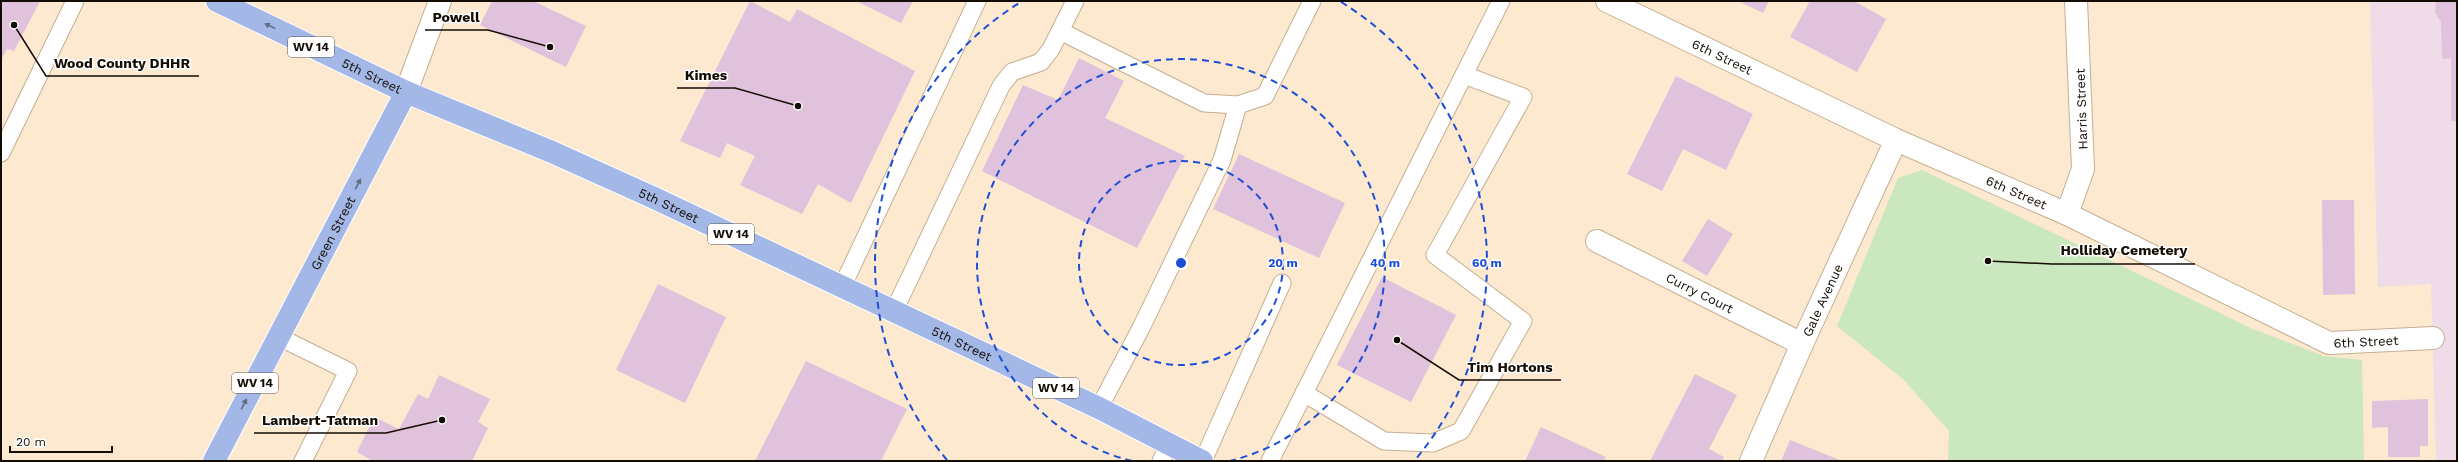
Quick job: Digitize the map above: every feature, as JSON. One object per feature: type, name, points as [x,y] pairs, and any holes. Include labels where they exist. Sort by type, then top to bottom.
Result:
[{"type":"main road","name":"5th Street","points":[[217,1],[406,92],[552,152],[1099,408],[1165,452],[1203,461]]},
{"type":"main road","name":"Green Street","points":[[214,461],[406,92]]},
{"type":"street","name":"Green Street","points":[[406,92],[440,1]]},
{"type":"street","name":"6th Street","points":[[1607,1],[1896,140],[2067,214],[2329,343],[2433,338]]},
{"type":"street","name":"Harris Street","points":[[2067,214],[2083,169],[2076,1]]},
{"type":"street","name":"Gale Avenue","points":[[1751,461],[1802,344],[1896,140]]},
{"type":"street","name":"Curry Court","points":[[1597,241],[1802,344]]},
{"type":"lane","points":[[1,153],[75,1]]},
{"type":"lane","points":[[842,287],[977,1]]},
{"type":"lane","points":[[894,311],[1001,86],[1012,72],[1041,62],[1076,1]]},
{"type":"lane","points":[[1060,31],[1204,103],[1238,105],[1264,96],[1312,1]]},
{"type":"lane","points":[[1270,461],[1501,1]]},
{"type":"lane","points":[[1304,393],[1384,442],[1433,443],[1461,431],[1524,320],[1435,255],[1523,97],[1464,75]]},
{"type":"lane","points":[[1099,408],[1142,326],[1222,160],[1238,105]]},
{"type":"lane","points":[[1203,461],[1282,283]]},
{"type":"lane","points":[[279,337],[348,371],[303,461]]},
{"type":"shaded area","points":[[2370,1],[2457,1],[2457,461],[2436,461],[2431,284],[2378,287]]},
{"type":"green space","points":[[1922,170],[2253,329],[2324,356],[2362,360],[2364,461],[1948,461],[1949,431],[1903,379],[1837,326],[1898,178]]},
{"type":"building","points":[[1,1],[40,1],[14,51],[7,49],[1,60]]},
{"type":"building","points":[[492,1],[533,1],[586,26],[566,67],[480,25]]},
{"type":"building","points":[[750,1],[790,22],[797,9],[915,71],[851,203],[818,184],[802,214],[740,185],[755,156],[727,143],[720,158],[680,141]]},
{"type":"building","points":[[856,1],[913,1],[901,23]]},
{"type":"building","points":[[1738,1],[1769,1],[1763,13]]},
{"type":"building","points":[[1810,1],[1854,1],[1886,19],[1857,72],[1790,37]]},
{"type":"building","points":[[2436,1],[2457,1],[2457,121],[2451,121],[2451,58],[2442,59],[2441,22],[2435,12]]},
{"type":"building","points":[[1079,58],[1124,81],[1105,118],[1185,156],[1137,248],[982,171],[1023,85],[1058,100]]},
{"type":"building","points":[[1676,76],[1753,114],[1726,170],[1683,149],[1662,191],[1627,174]]},
{"type":"building","points":[[1239,154],[1345,203],[1319,258],[1213,209]]},
{"type":"building","points":[[2322,200],[2354,200],[2355,294],[2323,295]]},
{"type":"building","points":[[1708,219],[1733,234],[1707,276],[1682,261]]},
{"type":"building","points":[[1382,277],[1456,315],[1411,402],[1337,365]]},
{"type":"building","points":[[658,284],[726,317],[685,403],[616,370]]},
{"type":"building","points":[[806,361],[907,409],[881,461],[755,461]]},
{"type":"building","points":[[1695,374],[1737,395],[1709,449],[1724,457],[1722,461],[1650,461]]},
{"type":"building","points":[[439,375],[490,399],[478,422],[488,428],[472,461],[373,461],[357,452],[374,417],[399,429],[418,394],[428,399]]},
{"type":"building","points":[[2428,399],[2428,446],[2420,446],[2420,457],[2388,457],[2388,427],[2372,428],[2372,401]]},
{"type":"building","points":[[1541,427],[1606,457],[1604,461],[1525,461]]},
{"type":"building","points":[[1790,440],[1842,461],[1781,461]]},
{"type":"place","name":"Wood County DHHR","points":[[14,25]]},
{"type":"place","name":"Powell","points":[[550,47]]},
{"type":"place","name":"Kimes","points":[[798,106]]},
{"type":"place","name":"Holliday Cemetery","points":[[1988,261]]},
{"type":"place","name":"Tim Hortons","points":[[1397,340]]},
{"type":"place","name":"Lambert-Tatman","points":[[442,420]]}]
